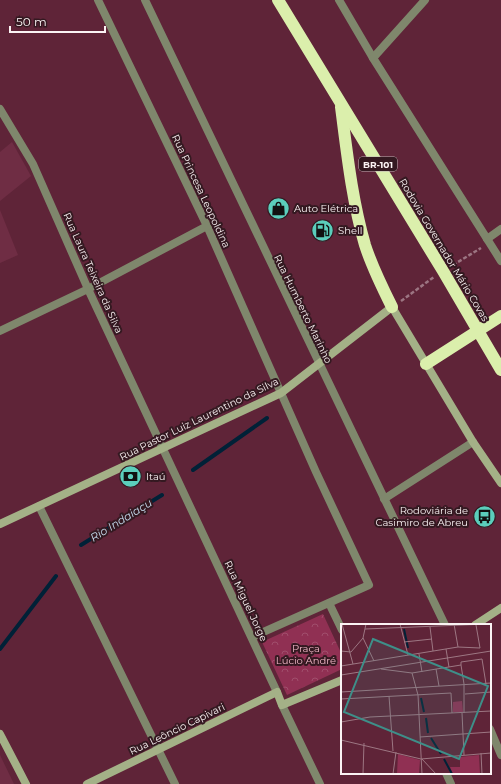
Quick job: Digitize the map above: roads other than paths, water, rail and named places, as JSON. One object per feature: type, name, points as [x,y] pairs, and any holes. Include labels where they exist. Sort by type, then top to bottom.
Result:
[{"type":"highway","name":"Rodovia Governador Mário Covas","points":[[278,0],[443,271],[501,370]]},
{"type":"highway","points":[[340,101],[358,218],[366,247],[378,278],[392,307]]},
{"type":"highway","points":[[426,364],[501,316]]},
{"type":"street","name":"Rua Princesa Leopoldina","points":[[98,0],[207,226],[281,393],[369,584],[329,602]]},
{"type":"street","name":"Rua Humberto Marinho","points":[[145,0],[445,624]]},
{"type":"street","points":[[339,0],[373,58],[501,261]]},
{"type":"street","points":[[373,58],[426,0]]},
{"type":"street","name":"Rua Laura Teixeira da Silva","points":[[0,109],[33,164],[88,289],[164,448]]},
{"type":"street","points":[[0,331],[88,289],[207,226]]},
{"type":"street","points":[[487,239],[501,229]]},
{"type":"street","points":[[392,307],[473,442],[501,483]]},
{"type":"street","name":"Rua Pastor Luiz Laurentino da Silva","points":[[0,524],[281,393],[392,307]]},
{"type":"street","points":[[384,499],[473,442]]},
{"type":"street","name":"Rua Miguel Jorge","points":[[164,448],[320,784]]},
{"type":"street","points":[[39,506],[159,748],[175,784]]},
{"type":"street","points":[[252,637],[329,602],[341,628]]},
{"type":"street","points":[[477,624],[501,608]]},
{"type":"street","points":[[282,705],[341,680]]},
{"type":"street","name":"Rua Leôncio Capivari","points":[[87,784],[277,692]]},
{"type":"street","points":[[491,731],[501,755]]},
{"type":"street","points":[[0,734],[26,784]]},
{"type":"street","points":[[446,774],[451,784]]},
{"type":"waterway","name":"Rio Indaiaçu","points":[[193,470],[267,418]]},
{"type":"waterway","name":"Rio Indaiaçu","points":[[81,545],[162,495]]},
{"type":"waterway","name":"Rio Indaiaçu","points":[[0,649],[56,576]]},
{"type":"place","name":"Auto Elétrica","points":[[279,208]]},
{"type":"place","name":"Shell","points":[[322,230]]},
{"type":"place","name":"Itaú","points":[[131,476]]},
{"type":"place","name":"Rodoviária de Casimiro de Abreu","points":[[484,516]]},
{"type":"park label","name":"Praça Lúcio André","points":[[306,654]]}]
